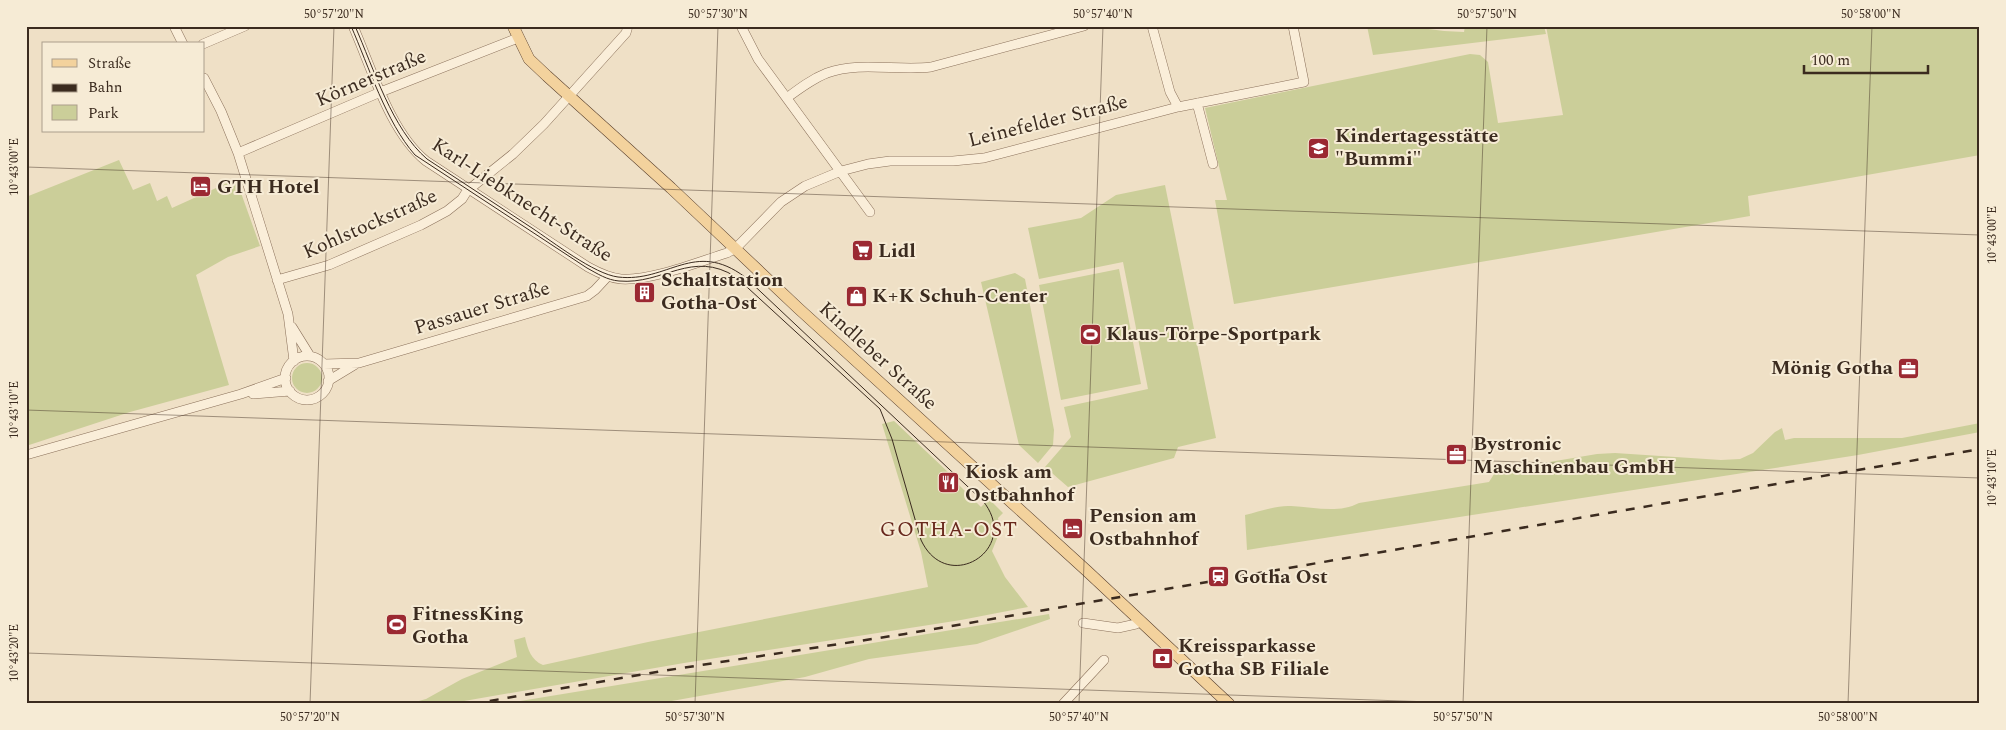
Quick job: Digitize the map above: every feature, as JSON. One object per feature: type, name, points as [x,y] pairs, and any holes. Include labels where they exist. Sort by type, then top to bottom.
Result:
[{"type":"main road","name":"Kindleber Straße","points":[[513,26],[529,59],[736,248],[798,308],[1087,571],[1229,704]]},
{"type":"street","points":[[174,26],[182,42]]},
{"type":"street","points":[[205,43],[245,26]]},
{"type":"street","name":"Karl-Liebknecht-Straße","points":[[353,26],[401,134],[412,149],[426,161],[469,190],[588,267],[608,276],[621,279],[642,278],[716,256],[736,248]]},
{"type":"street","name":"Kohlstockstraße","points":[[277,280],[329,264],[421,225],[447,211],[462,199],[469,190],[513,154],[544,124],[568,95],[626,33],[628,26]]},
{"type":"street","points":[[741,26],[758,59],[788,97],[870,212]]},
{"type":"street","points":[[788,97],[811,81],[842,69],[856,67],[931,67],[1084,26]]},
{"type":"street","points":[[1152,26],[1170,92],[1178,107]]},
{"type":"street","name":"Leinefelder Straße","points":[[736,248],[781,202],[805,186],[841,171],[890,161],[953,161],[984,158],[1178,107],[1304,82],[1293,26]]},
{"type":"street","name":"Körnerstraße","points":[[238,153],[381,92],[518,38]]},
{"type":"street","points":[[205,80],[221,111],[238,153],[290,322],[294,361]]},
{"type":"street","points":[[1197,103],[1213,164]]},
{"type":"street","name":"Passauer Straße","points":[[328,381],[359,363],[587,296],[608,276]]},
{"type":"street","points":[[290,322],[310,356]]},
{"type":"street","points":[[310,356],[324,364],[328,372],[328,381],[324,391],[313,399],[300,398],[290,391],[286,372],[294,361],[300,357],[310,356]]},
{"type":"street","name":"Passauer Straße","points":[[324,364],[359,363]]},
{"type":"street","points":[[26,455],[241,394],[286,378]]},
{"type":"street","points":[[241,394],[290,391]]},
{"type":"street","points":[[1082,623],[1118,628],[1136,624]]},
{"type":"street","points":[[1063,704],[1104,660]]},
{"type":"green space","points":[[1367,26],[1405,26],[1464,32],[1465,26],[1544,26],[1546,34],[1373,55]]},
{"type":"green space","points":[[1546,26],[1980,26],[1980,155],[1748,196],[1750,216],[1234,304],[1215,200],[1227,200],[1205,108],[1470,54],[1480,55],[1488,62],[1498,123],[1563,115]]},
{"type":"green space","points":[[119,160],[133,190],[150,183],[157,201],[167,196],[172,208],[236,179],[260,246],[228,257],[196,275],[229,385],[130,412],[26,446],[26,197]]},
{"type":"green space","points":[[1165,185],[1216,438],[1178,447],[1174,458],[1068,487],[1045,467],[1071,437],[1064,407],[1148,389],[1123,262],[1039,279],[1028,228],[1081,218],[1116,195]]},
{"type":"green space","name":"Klaus-Törpe-Sportpark","points":[[1119,269],[1141,384],[1061,400],[1039,285]]},
{"type":"green space","points":[[1015,273],[1025,279],[1054,430],[1053,445],[1038,463],[1019,445],[981,282]]},
{"type":"green space","points":[[307,363],[318,367],[322,378],[318,389],[307,393],[296,389],[292,378],[296,367]]},
{"type":"green space","points":[[894,421],[949,473],[943,482],[952,490],[958,484],[981,507],[989,499],[1003,513],[998,518],[1000,531],[992,551],[1005,577],[1028,607],[961,620],[684,663],[447,704],[408,704],[426,699],[462,679],[517,657],[514,640],[525,637],[531,654],[543,665],[648,642],[928,587],[921,552],[882,424]]},
{"type":"green space","points":[[1980,423],[1980,432],[1858,455],[1247,550],[1245,515],[1279,507],[1343,508],[1359,503],[1489,482],[1496,471],[1597,454],[1615,453],[1721,460],[1740,459],[1753,453],[1775,432],[1782,428],[1785,440],[1794,438],[1902,438]]},
{"type":"green space","points":[[1049,614],[1050,619],[977,644],[869,659],[805,677],[655,704],[502,704]]},
{"type":"tram line","points":[[351,26],[395,127],[415,155],[587,268],[607,278],[619,281],[635,281],[691,267],[705,266],[720,269],[736,277],[880,409],[892,439],[921,540],[933,556],[947,564],[962,565],[976,560],[987,549],[993,535],[993,519],[983,501],[745,277],[727,266],[711,262],[696,262],[636,277],[608,275],[574,257],[427,159],[404,132],[394,115],[355,26]]},
{"type":"railway","points":[[472,704],[662,671],[905,634],[1980,449]]},
{"type":"place","name":"Kindertagesstätte \"Bummi\"","points":[[1319,148]]},
{"type":"place","name":"GTH Hotel","points":[[201,187]]},
{"type":"place","name":"Lidl","points":[[862,251]]},
{"type":"place","name":"Schaltstation Gotha-Ost","points":[[645,292]]},
{"type":"place","name":"K+K Schuh-Center","points":[[856,296]]},
{"type":"place","name":"Klaus-Törpe-Sportpark","points":[[1090,334]]},
{"type":"place","name":"Mönig Gotha","points":[[1909,368]]},
{"type":"place","name":"Bystronic Maschinenbau GmbH","points":[[1457,455]]},
{"type":"place","name":"Kiosk am Ostbahnhof","points":[[949,483]]},
{"type":"place","name":"Pension am Ostbahnhof","points":[[1073,528]]},
{"type":"place","name":"Gotha Ost","points":[[1218,577]]},
{"type":"place","name":"FitnessKing Gotha","points":[[396,625]]},
{"type":"place","name":"Kreissparkasse Gotha SB Filiale","points":[[1162,658]]},
{"type":"district","name":"GOTHA-OST","points":[[949,530]]}]
